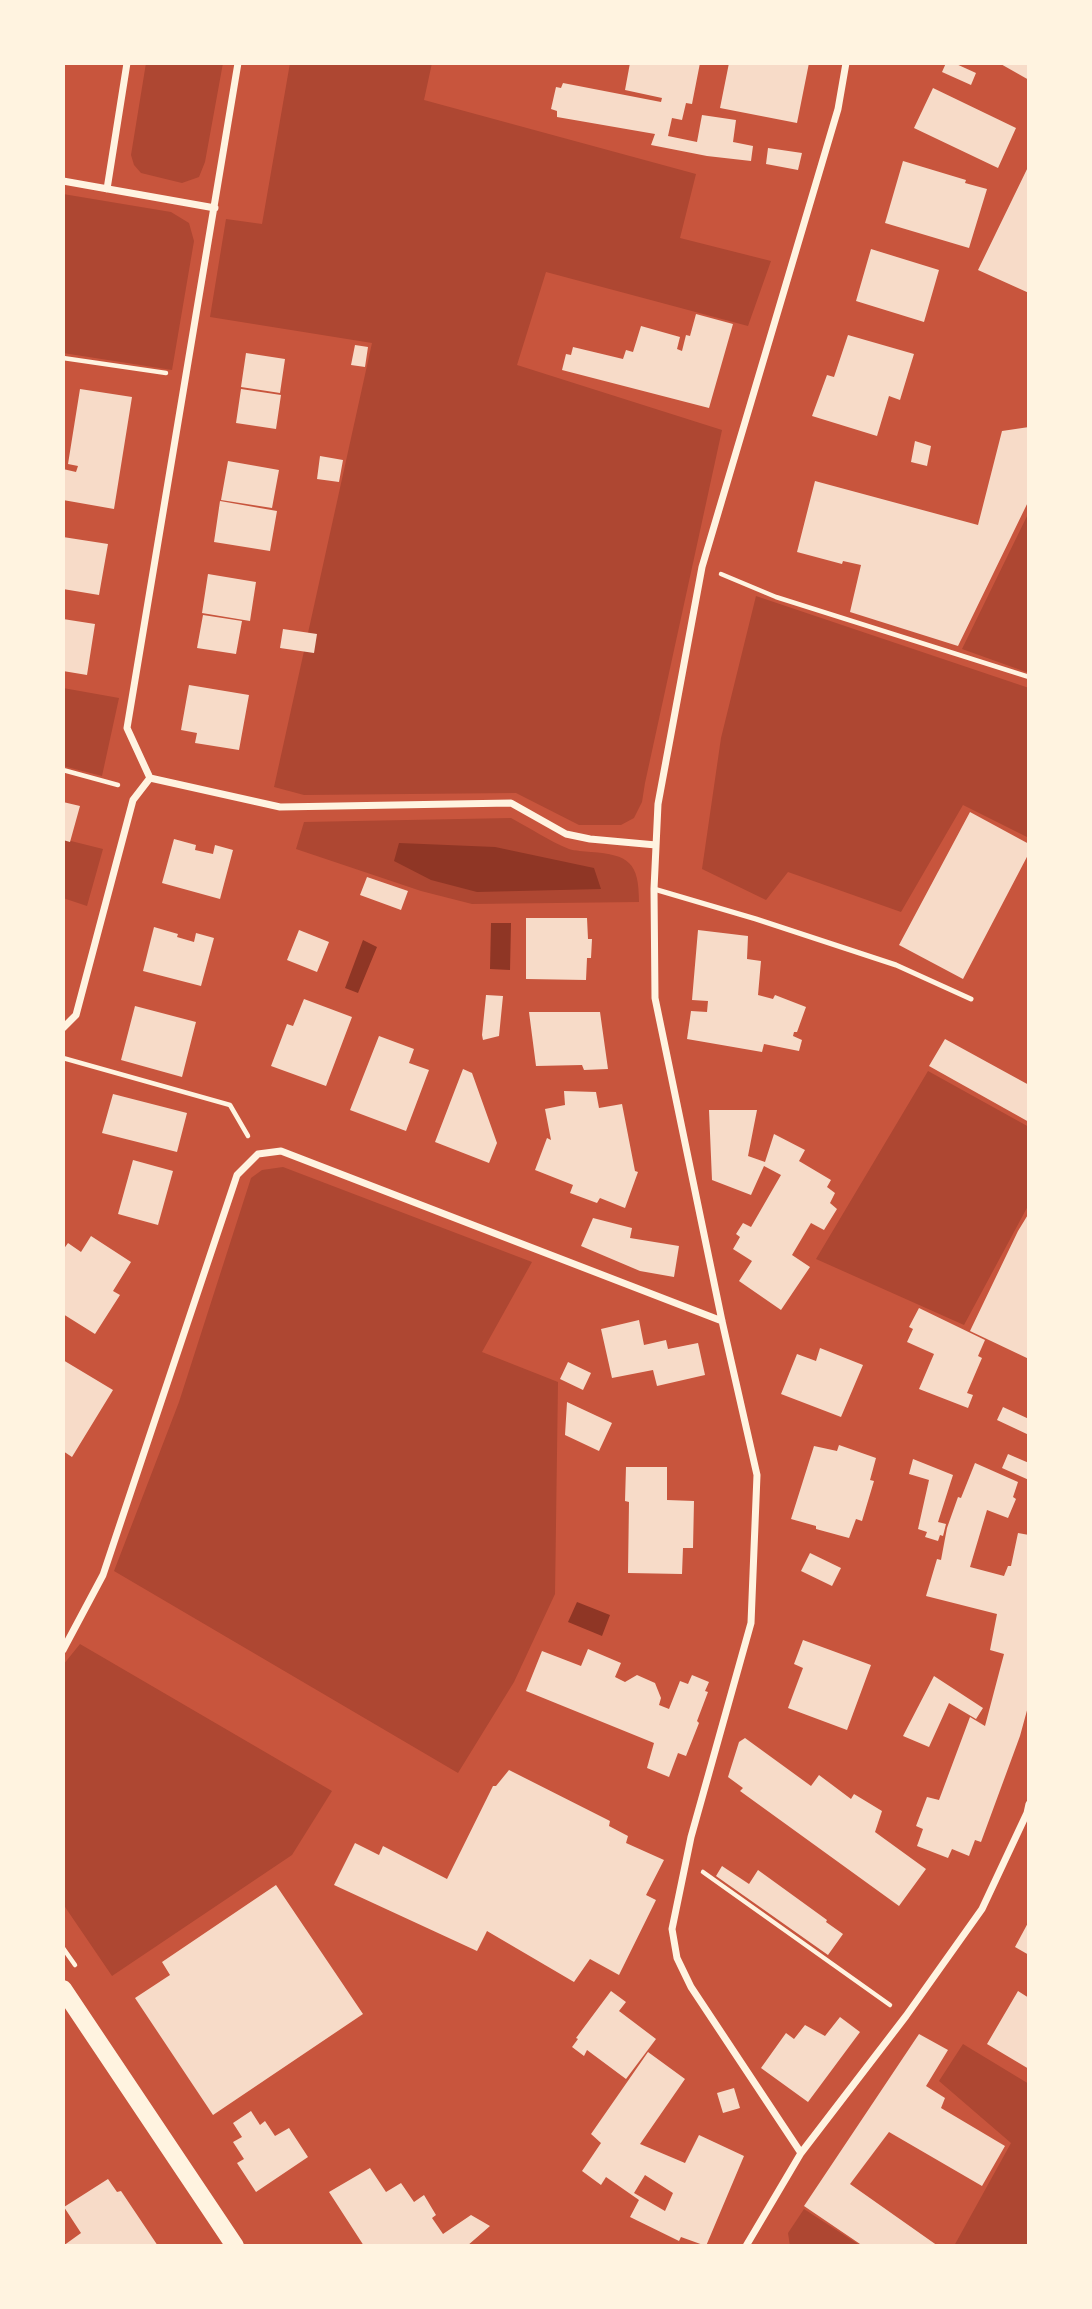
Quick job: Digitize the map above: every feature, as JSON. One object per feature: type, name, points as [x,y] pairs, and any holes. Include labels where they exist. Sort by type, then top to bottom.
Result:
[{"type":"main road","points":[[63,1989],[235,2246]]},
{"type":"street","points":[[107,189],[127,63]]},
{"type":"street","points":[[150,778],[127,728],[238,63]]},
{"type":"street","points":[[801,2153],[691,1987],[677,1958],[671,1929],[685,1860],[751,1623],[757,1475],[655,998],[654,889],[658,804],[702,567],[838,109],[846,63]]},
{"type":"street","points":[[63,181],[215,208]]},
{"type":"street","points":[[150,778],[280,807],[511,803],[566,834],[656,845]]},
{"type":"street","points":[[63,1028],[76,1015],[133,800],[150,778]]},
{"type":"street","points":[[63,1650],[103,1575],[237,1175],[258,1154],[281,1151],[722,1321]]},
{"type":"street","points":[[746,2246],[801,2153],[906,2016],[982,1909],[1029,1804]]},
{"type":"lane","points":[[654,889],[896,965],[971,999]]},
{"type":"path","points":[[63,358],[186,376]]},
{"type":"path","points":[[702,567],[776,597],[1029,677]]},
{"type":"path","points":[[63,770],[115,783],[138,793]]},
{"type":"path","points":[[63,1058],[230,1105],[258,1154]]},
{"type":"path","points":[[685,1860],[906,2016]]},
{"type":"shaded area","points":[[146,63],[223,63],[205,162],[199,177],[182,183],[141,173],[134,165],[131,155]]},
{"type":"shaded area","points":[[290,63],[432,63],[424,100],[696,174],[680,238],[771,261],[748,326],[546,272],[517,365],[722,430],[642,802],[634,818],[621,825],[579,825],[516,793],[304,795],[274,787],[372,343],[210,317],[226,219],[262,224]]},
{"type":"shaded area","points":[[63,194],[171,212],[189,223],[194,241],[172,370],[63,353]]},
{"type":"shaded area","points":[[1029,512],[1029,673],[962,649]]},
{"type":"shaded area","points":[[756,596],[1029,688],[1029,838],[963,805],[901,912],[788,872],[766,900],[702,869],[721,738]]},
{"type":"shaded area","points":[[63,688],[119,698],[102,776],[63,766]]},
{"type":"shaded area","points":[[511,818],[569,849],[615,855],[623,859],[634,869],[639,902],[472,904],[421,891],[296,849],[304,822]]},
{"type":"shaded area","points":[[63,839],[103,849],[87,906],[63,898]]},
{"type":"shaded area","points":[[399,843],[495,847],[594,868],[601,889],[477,892],[431,880],[394,861]]},
{"type":"shaded area","points":[[491,923],[511,923],[510,970],[490,969]]},
{"type":"shaded area","points":[[363,940],[377,947],[358,993],[345,988]]},
{"type":"shaded area","points":[[928,1071],[1029,1127],[1029,1204],[964,1325],[816,1259]]},
{"type":"shaded area","points":[[283,1167],[532,1262],[482,1352],[558,1382],[555,1594],[514,1682],[458,1773],[114,1571],[179,1402],[251,1178],[262,1170]]},
{"type":"shaded area","points":[[577,1602],[610,1615],[602,1636],[568,1622]]},
{"type":"shaded area","points":[[80,1644],[332,1791],[292,1855],[112,1976],[63,1904],[63,1665]]},
{"type":"shaded area","points":[[963,2044],[1029,2084],[1029,2246],[954,2246],[1011,2143],[939,2081]]},
{"type":"shaded area","points":[[804,2209],[861,2246],[790,2246],[788,2233]]},
{"type":"building","points":[[630,63],[700,63],[692,104],[686,103],[682,120],[672,118],[668,136],[697,142],[702,115],[736,120],[733,142],[753,146],[751,161],[651,145],[655,134],[557,117],[557,111],[551,109],[556,87],[561,88],[563,83],[661,102],[662,98],[625,90]]},
{"type":"building","points":[[729,63],[809,63],[797,123],[720,108]]},
{"type":"building","points":[[946,63],[954,63],[976,73],[971,85],[942,72]]},
{"type":"building","points":[[999,63],[1029,63],[1029,80]]},
{"type":"building","points":[[933,88],[1016,128],[998,168],[914,128]]},
{"type":"building","points":[[768,148],[802,153],[798,170],[766,164]]},
{"type":"building","points":[[903,161],[987,189],[969,248],[885,223]]},
{"type":"building","points":[[1029,165],[1029,293],[978,270]]},
{"type":"building","points":[[871,249],[939,270],[924,322],[856,301]]},
{"type":"building","points":[[696,314],[733,324],[709,408],[562,370],[566,354],[571,355],[573,347],[623,359],[626,350],[633,352],[641,326],[680,337],[677,349],[682,351],[686,335],[690,336]]},
{"type":"building","points":[[848,335],[914,354],[900,400],[889,396],[877,436],[812,416],[827,375],[834,377]]},
{"type":"building","points":[[355,345],[368,347],[365,367],[351,365]]},
{"type":"building","points":[[246,353],[285,359],[280,393],[241,387]]},
{"type":"building","points":[[80,389],[132,397],[114,509],[63,500],[63,469],[76,472],[78,466],[68,464]]},
{"type":"building","points":[[241,389],[281,395],[276,429],[236,423]]},
{"type":"building","points":[[1029,427],[1029,500],[958,646],[850,612],[861,565],[843,561],[842,564],[797,552],[815,481],[978,525],[1002,431]]},
{"type":"building","points":[[915,441],[931,446],[927,466],[911,462]]},
{"type":"building","points":[[320,456],[343,460],[339,482],[317,479]]},
{"type":"building","points":[[228,461],[279,470],[272,508],[221,500]]},
{"type":"building","points":[[220,501],[277,511],[270,551],[214,542]]},
{"type":"building","points":[[63,537],[108,544],[99,595],[63,589]]},
{"type":"building","points":[[208,574],[256,582],[250,621],[202,613]]},
{"type":"building","points":[[203,615],[242,621],[236,654],[197,648]]},
{"type":"building","points":[[63,619],[95,624],[87,675],[63,671]]},
{"type":"building","points":[[283,629],[317,634],[314,653],[280,648]]},
{"type":"building","points":[[189,685],[249,695],[239,750],[195,743],[197,733],[181,730]]},
{"type":"building","points":[[63,802],[80,806],[70,842],[63,840]]},
{"type":"building","points":[[970,812],[1029,844],[1029,853],[963,979],[899,945]]},
{"type":"building","points":[[174,839],[196,845],[195,850],[213,854],[215,845],[233,850],[220,899],[162,883]]},
{"type":"building","points":[[367,877],[408,891],[401,910],[360,895]]},
{"type":"building","points":[[526,918],[587,918],[588,939],[592,939],[591,958],[587,958],[586,980],[526,979]]},
{"type":"building","points":[[154,927],[194,942],[196,933],[214,938],[201,986],[143,971]]},
{"type":"building","points":[[299,930],[329,942],[317,972],[287,960]]},
{"type":"building","points":[[698,930],[748,936],[747,959],[761,961],[758,995],[773,999],[775,995],[806,1007],[793,1036],[802,1040],[799,1051],[764,1044],[762,1052],[687,1039],[691,1011],[707,1012],[708,1001],[692,1000]]},
{"type":"building","points":[[486,995],[503,996],[499,1036],[483,1040],[482,1035]]},
{"type":"building","points":[[304,999],[352,1017],[326,1086],[271,1066],[287,1024],[293,1026]]},
{"type":"building","points":[[135,1006],[196,1022],[182,1077],[121,1060]]},
{"type":"building","points":[[529,1012],[600,1012],[608,1069],[584,1070],[582,1065],[536,1066]]},
{"type":"building","points":[[379,1036],[414,1049],[409,1063],[429,1070],[406,1131],[350,1110]]},
{"type":"building","points":[[945,1039],[1029,1085],[1029,1122],[929,1066]]},
{"type":"building","points":[[463,1069],[472,1073],[497,1143],[489,1163],[435,1142]]},
{"type":"building","points":[[564,1091],[596,1092],[599,1108],[622,1104],[635,1171],[638,1172],[625,1208],[600,1198],[597,1203],[570,1193],[573,1185],[535,1170],[547,1138],[551,1140],[545,1109],[565,1105]]},
{"type":"building","points":[[113,1094],[187,1113],[177,1152],[102,1133]]},
{"type":"building","points":[[709,1110],[757,1110],[748,1156],[765,1162],[774,1134],[805,1150],[799,1161],[831,1180],[827,1187],[835,1193],[830,1203],[837,1209],[824,1230],[811,1223],[792,1255],[810,1267],[781,1310],[739,1281],[752,1261],[733,1249],[740,1237],[736,1234],[743,1223],[751,1227],[781,1175],[764,1166],[751,1195],[712,1180]]},
{"type":"building","points":[[133,1160],[173,1171],[158,1225],[118,1214]]},
{"type":"building","points":[[1029,1213],[1029,1359],[970,1331]]},
{"type":"building","points":[[593,1218],[632,1228],[630,1238],[679,1246],[674,1277],[640,1271],[581,1246]]},
{"type":"building","points":[[91,1236],[131,1262],[113,1291],[120,1295],[95,1334],[63,1314],[63,1250],[68,1243],[81,1252]]},
{"type":"building","points":[[919,1308],[985,1340],[978,1356],[982,1358],[967,1393],[973,1395],[968,1408],[919,1389],[934,1354],[907,1342],[913,1329],[909,1327]]},
{"type":"building","points":[[639,1320],[644,1345],[666,1340],[668,1349],[698,1343],[705,1375],[657,1386],[653,1370],[612,1378],[601,1329]]},
{"type":"building","points":[[820,1348],[863,1365],[841,1417],[781,1394],[797,1354],[816,1361]]},
{"type":"building","points":[[63,1360],[113,1390],[72,1457],[63,1451]]},
{"type":"building","points":[[568,1362],[591,1373],[583,1390],[560,1379]]},
{"type":"building","points":[[567,1402],[612,1423],[599,1451],[565,1435]]},
{"type":"building","points":[[1003,1407],[1029,1419],[1029,1435],[997,1420]]},
{"type":"building","points":[[839,1445],[876,1458],[870,1480],[874,1481],[862,1521],[856,1519],[849,1538],[791,1519],[814,1446],[837,1451]]},
{"type":"building","points":[[1008,1454],[1029,1463],[1029,1480],[1002,1468]]},
{"type":"building","points":[[913,1459],[953,1475],[938,1522],[946,1524],[943,1536],[940,1535],[938,1541],[925,1537],[927,1532],[918,1529],[929,1480],[909,1474]]},
{"type":"building","points":[[975,1463],[1018,1482],[1013,1497],[1016,1499],[1008,1518],[987,1510],[970,1567],[1004,1576],[1008,1566],[1011,1566],[1018,1533],[1029,1535],[1029,1703],[1020,1736],[981,1842],[975,1840],[969,1856],[952,1849],[948,1858],[917,1846],[923,1829],[916,1826],[927,1797],[939,1800],[970,1717],[985,1726],[1004,1654],[990,1650],[997,1614],[926,1596],[937,1559],[941,1560],[947,1528],[958,1497],[961,1498]]},
{"type":"building","points":[[626,1467],[667,1467],[667,1500],[694,1501],[693,1548],[683,1548],[682,1574],[628,1573],[629,1502],[625,1501]]},
{"type":"building","points":[[810,1553],[841,1568],[832,1586],[801,1571]]},
{"type":"building","points":[[803,1640],[871,1665],[847,1730],[788,1708],[803,1668],[794,1664]]},
{"type":"building","points":[[588,1649],[621,1663],[615,1677],[625,1682],[637,1675],[655,1683],[661,1698],[659,1705],[669,1709],[680,1681],[688,1684],[692,1675],[709,1682],[697,1721],[699,1723],[686,1756],[678,1753],[669,1777],[647,1768],[654,1743],[526,1691],[542,1651],[581,1666]]},
{"type":"building","points":[[934,1676],[983,1708],[976,1719],[949,1703],[929,1747],[903,1736]]},
{"type":"building","points":[[745,1738],[811,1786],[819,1775],[851,1799],[854,1794],[882,1811],[875,1832],[926,1869],[899,1906],[740,1791],[743,1788],[728,1777],[739,1742]]},
{"type":"building","points":[[509,1770],[610,1821],[609,1826],[628,1836],[626,1843],[664,1860],[646,1895],[656,1900],[619,1975],[590,1959],[574,1982],[487,1931],[477,1951],[334,1885],[355,1843],[379,1855],[383,1846],[447,1879],[493,1786],[496,1786]]},
{"type":"building","points":[[722,1866],[749,1884],[758,1870],[843,1934],[828,1955],[716,1876]]},
{"type":"building","points":[[276,1885],[363,2014],[213,2115],[135,1998],[170,1975],[162,1962]]},
{"type":"building","points":[[1029,1921],[1029,1955],[1015,1947]]},
{"type":"building","points":[[611,1991],[626,2002],[619,2011],[656,2039],[626,2079],[587,2050],[584,2056],[572,2047]]},
{"type":"building","points":[[1018,1991],[1029,1998],[1029,2069],[987,2044]]},
{"type":"building","points":[[840,2017],[860,2032],[808,2102],[761,2068],[786,2033],[794,2039],[805,2025],[825,2036]]},
{"type":"building","points":[[919,2034],[948,2050],[926,2086],[945,2098],[941,2108],[1005,2146],[982,2186],[889,2132],[850,2184],[938,2246],[863,2246],[804,2206]]},
{"type":"building","points":[[648,2052],[685,2079],[640,2144],[685,2163],[699,2135],[744,2156],[706,2246],[681,2237],[679,2241],[630,2217],[639,2200],[606,2177],[601,2185],[582,2171],[601,2143],[591,2134]],"holes":[[[645,2175],[673,2193],[665,2211],[634,2193]]]},
{"type":"building","points":[[734,2088],[740,2108],[723,2113],[717,2093]]},
{"type":"building","points":[[251,2111],[260,2125],[265,2121],[275,2136],[289,2128],[308,2157],[256,2192],[237,2163],[244,2159],[233,2142],[242,2137],[233,2123]]},
{"type":"building","points":[[370,2168],[386,2192],[401,2183],[414,2202],[424,2195],[436,2215],[432,2218],[443,2234],[471,2215],[490,2226],[467,2246],[364,2246],[329,2192]]},
{"type":"building","points":[[108,2179],[117,2192],[121,2191],[158,2246],[63,2246],[81,2233],[64,2207]]}]
